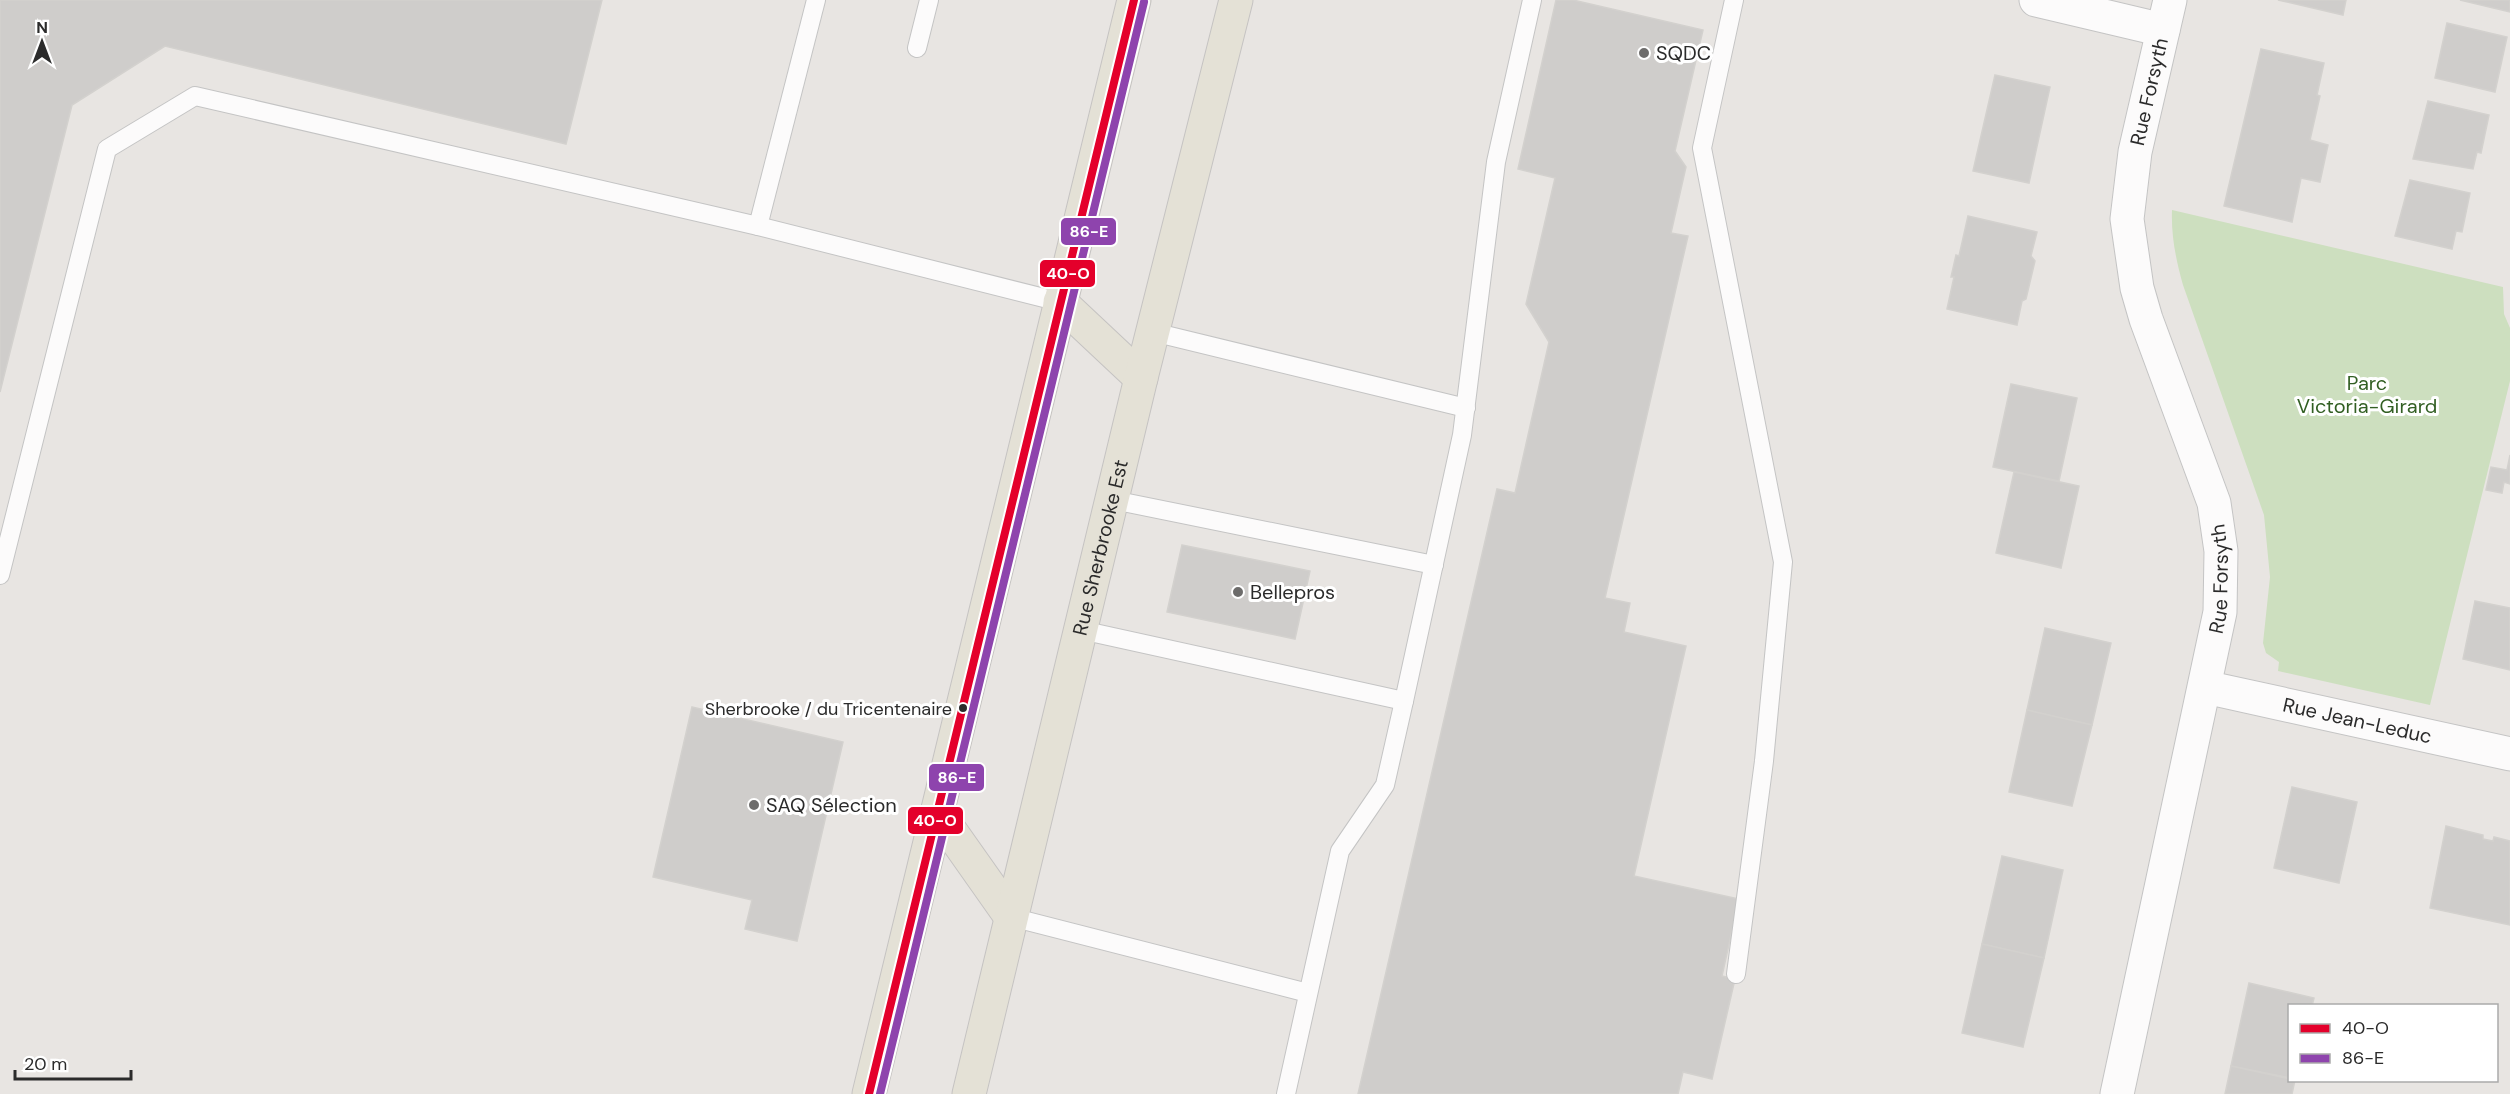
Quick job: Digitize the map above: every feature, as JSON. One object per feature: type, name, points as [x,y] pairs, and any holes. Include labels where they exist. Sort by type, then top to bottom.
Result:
[{"type":"main road","points":[[869,1094],[1134,0]]},
{"type":"main road","name":"Rue Sherbrooke Est","points":[[969,1094],[1141,378],[1236,0]]},
{"type":"main road","points":[[1060,302],[1141,378]]},
{"type":"main road","points":[[937,812],[1011,917]]},
{"type":"street","points":[[2036,0],[2167,15]]},
{"type":"street","name":"Rue Forsyth","points":[[2117,1094],[2220,612],[2221,551],[2214,503],[2145,319],[2136,288],[2127,219],[2135,152],[2167,15]]},
{"type":"street","name":"Rue Jean-Leduc","points":[[2205,687],[2510,754]]},
{"type":"lane","points":[[758,226],[816,0]]},
{"type":"lane","points":[[917,48],[929,0]]},
{"type":"lane","points":[[1286,1094],[1340,851],[1385,785],[1404,701],[1462,435],[1497,162],[1532,0]]},
{"type":"lane","points":[[1734,0],[1702,148],[1784,562],[1764,761],[1736,974]]},
{"type":"lane","points":[[0,575],[107,149],[195,96],[758,226],[1060,302]]},
{"type":"lane","points":[[1153,332],[1466,408]]},
{"type":"lane","points":[[1113,500],[1434,565]]},
{"type":"lane","points":[[1082,630],[1404,701]]},
{"type":"lane","points":[[1011,917],[1308,993]]},
{"type":"green space","name":"Parc Victoria-Girard","points":[[2172,210],[2503,287],[2504,314],[2510,328],[2510,381],[2430,705],[2278,671],[2279,662],[2266,653],[2263,643],[2270,577],[2264,515],[2183,285],[2174,248]]},
{"type":"building","points":[[0,0],[602,0],[566,144],[165,46],[72,105],[0,392]]},
{"type":"building","points":[[1556,0],[1573,0],[1703,30],[1675,151],[1686,167],[1671,233],[1688,236],[1605,598],[1630,603],[1624,632],[1686,646],[1634,876],[1739,899],[1722,976],[1735,979],[1712,1079],[1683,1072],[1678,1094],[1358,1094],[1497,489],[1515,493],[1549,342],[1526,304],[1555,178],[1518,169]]},
{"type":"building","points":[[2278,0],[2346,0],[2343,15]]},
{"type":"building","points":[[2460,0],[2510,0],[2510,12]]},
{"type":"building","points":[[2447,23],[2507,37],[2495,92],[2435,78]]},
{"type":"building","points":[[2261,49],[2324,63],[2317,95],[2320,96],[2310,140],[2328,145],[2320,182],[2301,178],[2292,222],[2224,206]]},
{"type":"building","points":[[1995,75],[2050,87],[2029,183],[1973,171]]},
{"type":"building","points":[[2428,101],[2489,115],[2481,153],[2477,152],[2473,169],[2413,159]]},
{"type":"building","points":[[2410,180],[2470,193],[2462,232],[2456,231],[2452,249],[2395,236]]},
{"type":"building","points":[[1968,216],[2037,232],[2031,256],[2035,261],[2017,325],[1947,309],[1954,277],[1951,277],[1956,255],[1959,256]]},
{"type":"building","points":[[2011,384],[2077,398],[2059,481],[1993,467]]},
{"type":"building","points":[[2510,455],[2510,484],[2504,482],[2502,493],[2486,490],[2491,467],[2507,470]]},
{"type":"building","points":[[2014,472],[2079,486],[2061,568],[1996,553]]},
{"type":"building","name":"Bellepros","points":[[1182,545],[1310,571],[1295,639],[1167,612]]},
{"type":"building","points":[[2475,601],[2510,608],[2510,670],[2463,659]]},
{"type":"building","points":[[2045,628],[2111,643],[2092,725],[2027,710]]},
{"type":"building","points":[[692,707],[843,742],[797,941],[745,929],[752,900],[653,877]]},
{"type":"building","points":[[2027,710],[2092,725],[2072,806],[2009,792]]},
{"type":"building","points":[[2292,787],[2357,802],[2339,883],[2274,868]]},
{"type":"building","points":[[2446,826],[2483,835],[2483,839],[2493,841],[2494,837],[2510,841],[2510,925],[2430,908]]},
{"type":"building","points":[[2002,856],[2063,870],[2044,958],[1982,944]]},
{"type":"building","points":[[1982,944],[2044,958],[2023,1047],[1962,1033]]},
{"type":"building","points":[[2249,983],[2314,998],[2312,1004],[2288,1004],[2288,1078],[2231,1066]]},
{"type":"building","points":[[2231,1066],[2288,1078],[2288,1082],[2295,1082],[2292,1094],[2225,1094]]},
{"type":"transit line","name":"40-O","points":[[869,1094],[1134,0]]},
{"type":"transit line","name":"86-E","points":[[880,1094],[1144,2]]},
{"type":"place","name":"SQDC","points":[[1644,53]]},
{"type":"place","name":"Bellepros","points":[[1238,592]]},
{"type":"place","name":"Sherbrooke / du Tricentenaire","points":[[963,708]]},
{"type":"place","name":"SAQ Sélection","points":[[754,805]]}]
